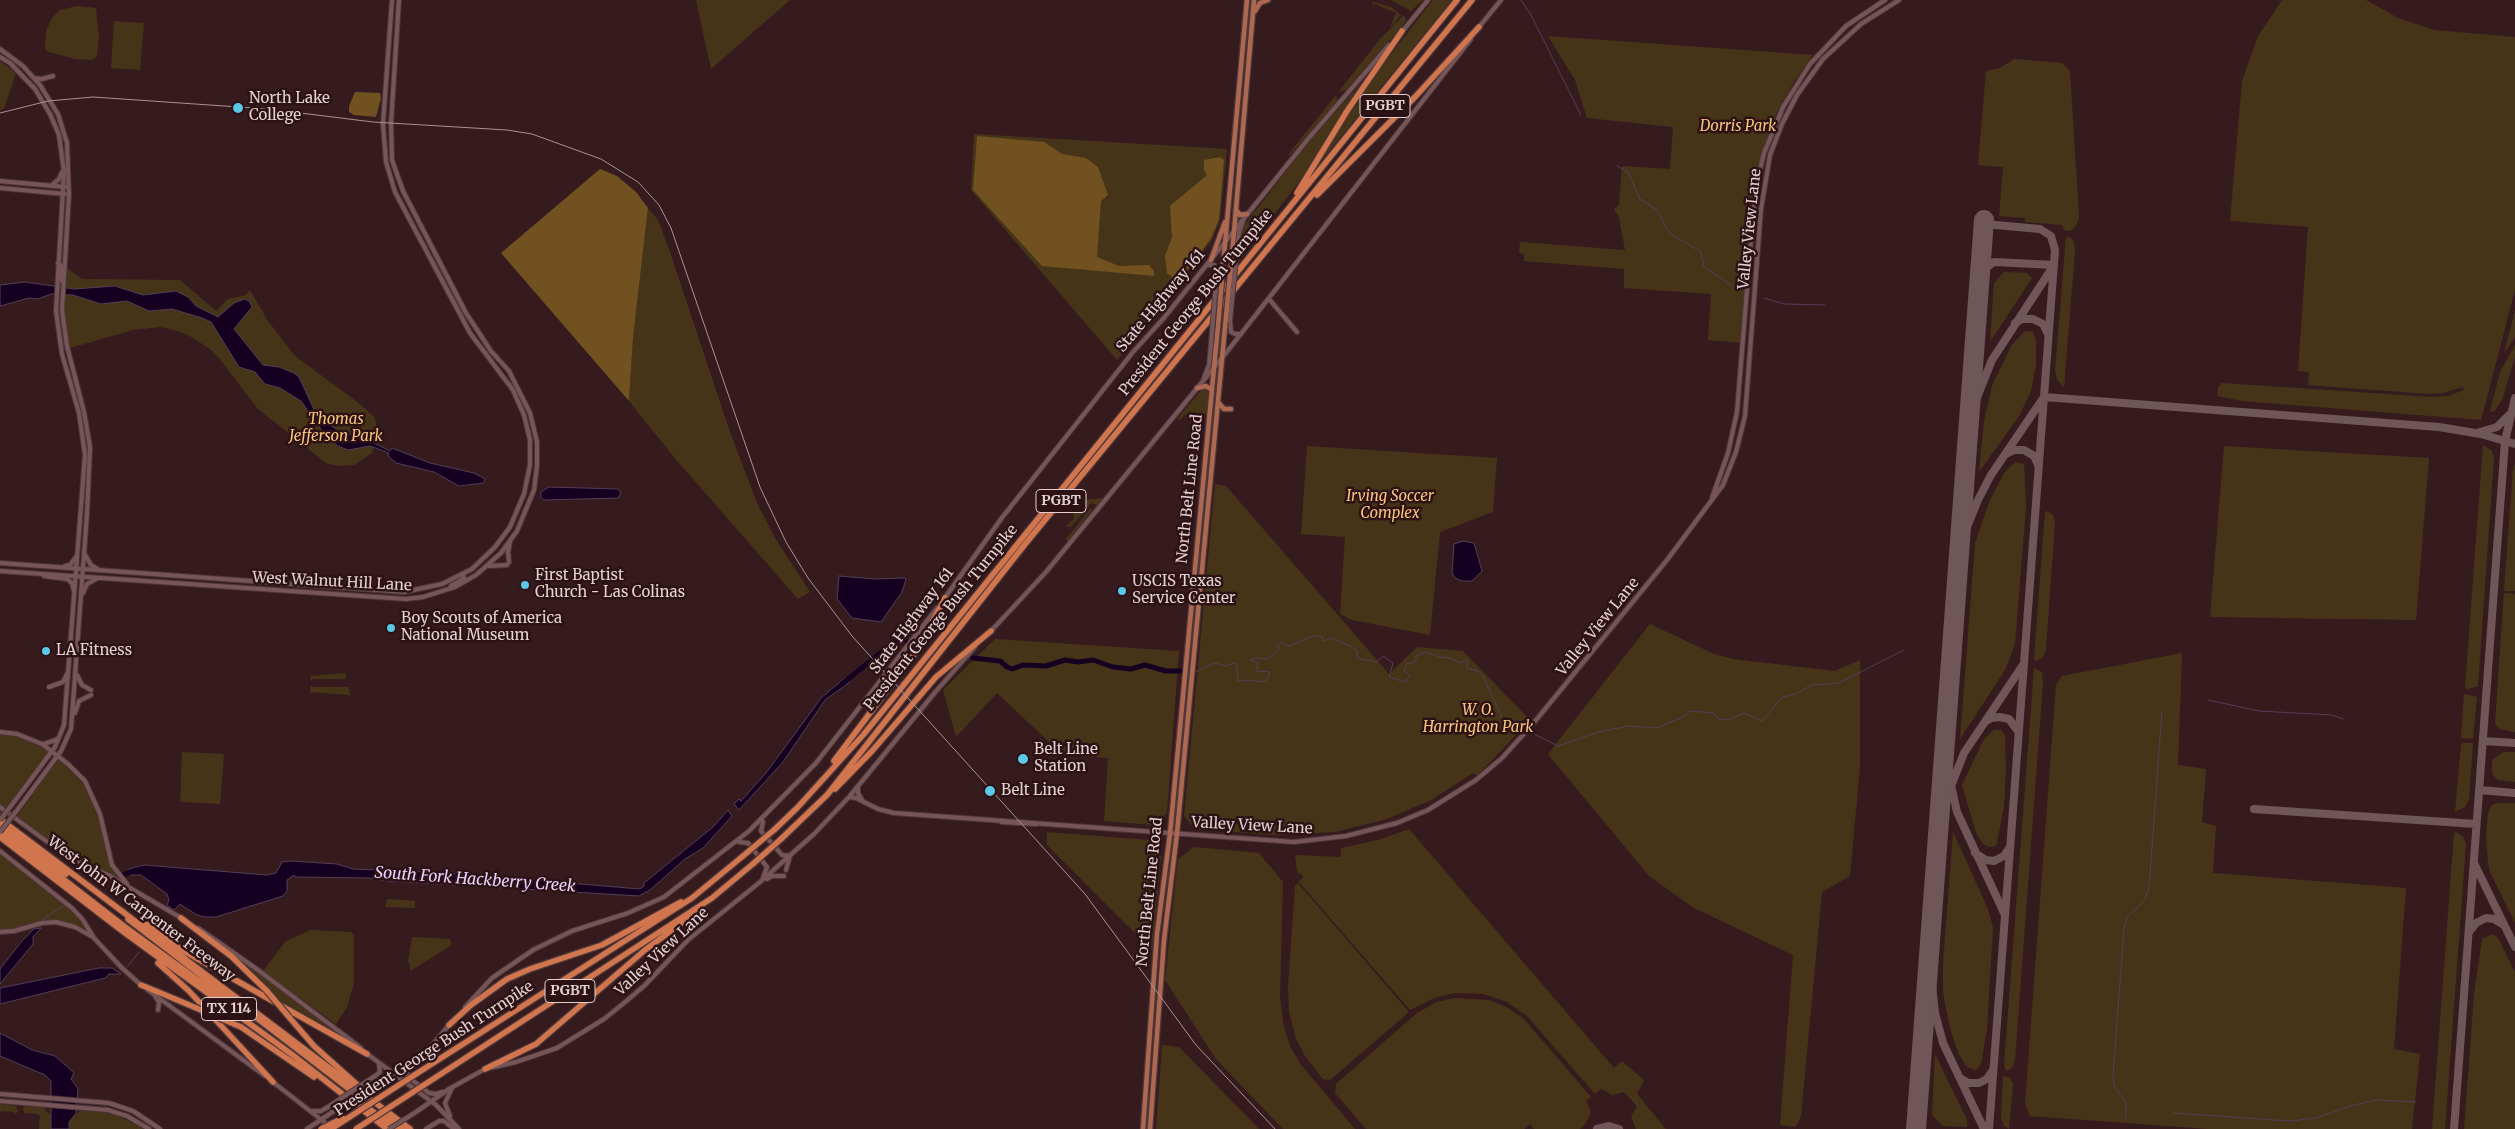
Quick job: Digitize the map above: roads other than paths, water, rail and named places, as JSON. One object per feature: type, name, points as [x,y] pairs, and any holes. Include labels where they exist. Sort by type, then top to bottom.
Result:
[{"type":"highway","name":"President George Bush Turnpike","points":[[332,1129],[692,898],[774,830],[864,734],[1457,0]]},
{"type":"highway","name":"President George Bush Turnpike","points":[[357,1129],[712,898],[781,839],[827,795],[1026,543],[1472,0]]},
{"type":"highway","points":[[1299,212],[1415,97],[1479,27]]},
{"type":"highway","points":[[1288,209],[1346,111],[1402,31]]},
{"type":"highway","points":[[814,789],[914,655],[945,598]]},
{"type":"highway","points":[[827,795],[841,784],[872,751],[936,677],[991,631]]},
{"type":"highway","name":"West John W Carpenter Freeway","points":[[0,820],[141,924],[410,1129]]},
{"type":"highway","points":[[0,825],[99,897],[402,1129]]},
{"type":"highway","points":[[0,831],[125,927],[251,1018],[395,1129]]},
{"type":"highway","name":"West John W Carpenter Freeway","points":[[0,839],[28,858],[125,933],[388,1129]]},
{"type":"highway","points":[[449,1025],[471,1005],[507,979],[530,968],[602,945],[672,906],[692,898]]},
{"type":"highway","points":[[485,1069],[536,1044],[645,950],[694,914],[712,898]]},
{"type":"highway","points":[[180,918],[231,956],[267,991],[314,1046],[380,1108]]},
{"type":"highway","points":[[141,924],[150,925],[182,950],[367,1054]]},
{"type":"highway","points":[[125,933],[130,941],[169,971],[189,991],[273,1082]]},
{"type":"highway","points":[[141,985],[241,1027],[330,1089],[339,1091]]},
{"type":"highway","points":[[321,1129],[363,1108]]},
{"type":"main road","name":"West Walnut Hill Lane","points":[[0,564],[397,592],[425,589],[463,574],[481,562],[495,548],[517,514],[528,480],[530,440],[524,416],[513,390],[470,333],[395,192],[386,162],[383,131],[392,0]]},
{"type":"main road","name":"West Walnut Hill Lane","points":[[0,571],[392,600],[420,598],[465,582],[487,567],[511,540],[527,511],[536,480],[537,442],[530,413],[509,371],[492,351],[466,313],[403,191],[392,160],[391,123],[399,0]]},
{"type":"main road","points":[[1240,0],[1246,9]]},
{"type":"main road","name":"North Belt Line Road","points":[[1143,1129],[1157,934],[1170,834],[1247,0]]},
{"type":"main road","name":"North Belt Line Road","points":[[1150,1129],[1164,940],[1177,833],[1232,255],[1254,0]]},
{"type":"main road","points":[[1253,17],[1257,7],[1268,0]]},
{"type":"main road","name":"State Highway 161","points":[[308,1128],[429,1049],[492,978],[520,958],[560,936],[634,911],[664,897],[736,842],[768,814],[816,762],[945,598],[1001,519],[1133,352],[1308,139],[1428,0]]},
{"type":"main road","points":[[849,797],[950,674],[1046,572],[1197,388],[1269,299],[1501,0]]},
{"type":"main road","name":"Valley View Lane","points":[[1710,504],[1728,453],[1737,412],[1755,190],[1764,153],[1783,107],[1810,64],[1846,26],[1885,0]]},
{"type":"main road","name":"Valley View Lane","points":[[388,1129],[451,1088],[485,1069],[516,1062],[557,1048],[604,1020],[644,986],[688,940],[790,856],[849,797],[862,800],[889,813],[1294,842],[1346,836],[1412,817],[1465,788],[1502,758],[1520,739],[1634,601],[1710,504],[1728,474],[1745,416],[1762,200],[1770,155],[1782,124],[1798,95],[1824,59],[1861,24],[1899,0]]},
{"type":"main road","points":[[0,49],[17,61],[34,78],[53,105],[62,125],[67,144],[69,195],[62,300],[67,346],[89,434],[89,484],[73,717]]},
{"type":"main road","points":[[0,57],[26,78],[44,101],[59,135],[63,162],[63,194],[56,300],[61,347],[77,400],[84,445],[77,569],[65,717],[60,738],[52,752],[0,820]]},
{"type":"main road","points":[[34,78],[42,79],[53,76]]},
{"type":"main road","points":[[1233,152],[1241,153]]},
{"type":"main road","points":[[386,162],[392,160]]},
{"type":"main road","points":[[52,185],[59,179],[63,162]]},
{"type":"main road","points":[[0,181],[69,188]]},
{"type":"main road","points":[[0,188],[69,195]]},
{"type":"main road","points":[[1236,210],[1240,215],[1246,215],[1238,232],[1230,321],[1231,332],[1241,334]]},
{"type":"main road","points":[[1210,260],[1228,212]]},
{"type":"main road","points":[[58,263],[61,266],[63,283]]},
{"type":"main road","points":[[1203,380],[1209,367],[1218,272],[1214,265],[1206,265]]},
{"type":"main road","points":[[1269,299],[1297,332]]},
{"type":"main road","points":[[1197,388],[1206,386],[1212,390]]},
{"type":"main road","points":[[1218,401],[1224,409],[1231,409]]},
{"type":"main road","points":[[487,567],[508,564],[511,540]]},
{"type":"main road","points":[[58,568],[70,565],[78,553]]},
{"type":"main road","points":[[84,553],[91,565],[104,571]]},
{"type":"main road","points":[[34,573],[70,581],[75,595]]},
{"type":"main road","points":[[444,590],[464,578],[463,574]]},
{"type":"main road","points":[[82,595],[87,584],[98,578]]},
{"type":"main road","points":[[49,687],[63,682],[70,668]]},
{"type":"main road","points":[[0,831],[57,756],[68,737],[79,701],[91,693],[82,685],[76,673]]},
{"type":"main road","points":[[0,732],[17,734],[42,744],[77,772],[93,794],[100,814],[112,865],[130,888]]},
{"type":"main road","points":[[42,744],[51,744],[60,738]]},
{"type":"main road","points":[[858,786],[858,792],[862,800]]},
{"type":"main road","name":"West John W Carpenter Freeway","points":[[0,807],[68,857],[130,888],[220,942],[432,1101],[452,1120],[458,1129]]},
{"type":"main road","points":[[768,814],[761,824],[761,832],[782,855],[790,856],[786,870]]},
{"type":"main road","points":[[736,842],[748,843],[767,867],[760,882]]},
{"type":"main road","points":[[0,851],[57,894],[83,920],[94,938],[118,965],[141,985],[273,1082],[332,1129]]},
{"type":"main road","points":[[760,882],[772,876],[784,876]]},
{"type":"main road","points":[[0,932],[56,922],[74,926],[94,938]]},
{"type":"main road","points":[[151,992],[159,1002],[158,1010],[170,1006]]},
{"type":"main road","points":[[417,1058],[407,1070],[407,1076],[432,1094],[438,1094],[451,1088]]},
{"type":"main road","points":[[311,1111],[317,1112],[328,1107],[375,1076],[381,1070],[378,1062]]},
{"type":"main road","points":[[451,1088],[445,1102],[452,1120]]},
{"type":"main road","points":[[0,1094],[83,1100],[121,1106],[144,1117],[160,1129]]},
{"type":"main road","points":[[0,1102],[82,1107],[118,1113],[149,1129]]},
{"type":"main road","points":[[426,1129],[434,1123],[444,1121],[454,1129]]},
{"type":"main road","points":[[308,1128],[318,1126],[326,1129]]},
{"type":"water","points":[[25,282],[74,289],[115,286],[143,295],[176,291],[188,297],[196,306],[218,317],[234,303],[245,299],[250,302],[252,307],[234,329],[263,365],[279,367],[299,377],[316,414],[322,421],[344,433],[366,439],[390,451],[392,448],[430,463],[474,473],[485,479],[484,483],[459,486],[434,472],[396,463],[388,456],[389,453],[370,446],[348,450],[338,446],[326,436],[301,401],[280,388],[265,384],[255,372],[239,367],[211,322],[202,318],[172,309],[149,311],[127,301],[101,304],[73,295],[51,294],[38,299],[29,298],[0,306],[0,285]]},
{"type":"water","points":[[549,487],[618,489],[621,493],[618,498],[544,500],[541,498],[541,492]]},
{"type":"water","points":[[1463,541],[1474,543],[1482,571],[1472,581],[1462,581],[1455,578],[1452,573],[1454,544]]},
{"type":"water","points":[[839,576],[906,579],[902,592],[881,622],[852,618],[837,599]]},
{"type":"water","points":[[845,678],[850,682],[825,700],[783,762],[739,810],[734,804],[739,799],[741,801],[766,773],[822,697]]},
{"type":"water","points":[[728,810],[732,816],[703,848],[685,859],[650,890],[639,896],[389,881],[369,878],[295,877],[294,875],[287,880],[287,891],[283,896],[216,917],[205,917],[197,915],[180,904],[174,910],[167,905],[169,900],[167,894],[141,875],[131,875],[129,869],[144,865],[267,875],[276,873],[282,862],[291,861],[337,864],[353,869],[449,873],[640,889],[644,886],[644,883],[713,827]]},
{"type":"water","points":[[41,928],[33,937],[33,944],[0,984],[0,969],[34,929]]},
{"type":"water","points":[[99,968],[112,968],[121,974],[109,974],[105,978],[0,1004],[0,988]]},
{"type":"water","points":[[0,1033],[32,1050],[55,1056],[74,1073],[71,1079],[78,1089],[76,1113],[69,1122],[69,1129],[51,1129],[51,1081],[45,1075],[0,1056]]},
{"type":"waterway","points":[[1521,0],[1531,15],[1581,115]]},
{"type":"waterway","points":[[1617,166],[1628,172],[1640,199],[1657,210],[1669,233],[1701,252],[1704,267],[1738,290]]},
{"type":"waterway","points":[[1764,298],[1784,304],[1825,305]]},
{"type":"waterway","name":"South Fork Hackberry Creek","points":[[1195,672],[1215,663],[1225,666],[1234,663],[1237,665],[1238,681],[1262,682],[1268,679],[1270,672],[1256,671],[1258,663],[1250,660],[1257,658],[1266,659],[1278,650],[1278,644],[1281,642],[1289,646],[1313,636],[1321,636],[1324,641],[1331,638],[1350,646],[1357,651],[1357,658],[1376,662],[1383,656],[1393,663],[1389,677],[1405,682],[1410,675],[1404,671],[1407,663],[1413,663],[1416,661],[1416,656],[1426,652],[1443,658],[1447,657],[1461,663],[1467,660],[1467,668],[1478,671],[1483,676],[1502,718],[1509,723],[1517,720],[1525,728]]},
{"type":"waterway","name":"South Fork Hackberry Creek","points":[[842,684],[895,641],[900,639],[906,641]]},
{"type":"waterway","name":"South Fork Hackberry Creek","points":[[1530,732],[1558,746],[1598,732],[1629,726],[1657,728],[1683,717],[1690,711],[1713,713],[1719,719],[1729,720],[1744,713],[1762,721],[1782,697],[1796,694],[1812,685],[1839,683],[1904,650]]},
{"type":"waterway","name":"South Fork Hackberry Creek","points":[[973,658],[1000,661],[1012,669],[1023,665],[1046,666],[1065,660],[1078,662],[1093,660],[1113,667],[1131,669],[1145,665],[1166,671],[1181,671]]},
{"type":"waterway","points":[[2208,700],[2259,711],[2332,715],[2343,719]]},
{"type":"waterway","points":[[2126,1118],[2126,1103],[2114,1086],[2113,1076],[2124,928],[2127,917],[2144,901],[2149,888],[2162,711]]},
{"type":"waterway","name":"South Fork Hackberry Creek","points":[[123,875],[136,870]]},
{"type":"waterway","name":"South Fork Hackberry Creek","points":[[42,920],[64,905]]},
{"type":"waterway","name":"South Fork Hackberry Creek","points":[[127,967],[139,952]]},
{"type":"waterway","points":[[2173,1113],[2290,1121],[2316,1118],[2354,1105],[2376,1100],[2416,1102]]},
{"type":"tram line","points":[[0,113],[48,101],[93,97],[268,109],[373,122],[507,130],[532,134],[601,159],[638,182],[659,205],[671,228],[760,487],[786,542],[808,578],[852,636],[1085,894],[1196,1045],[1275,1129]]},
{"type":"place","name":"North Lake College","points":[[238,108]]},
{"type":"place","name":"First Baptist Church - Las Colinas","points":[[525,585]]},
{"type":"place","name":"USCIS Texas Service Center","points":[[1122,591]]},
{"type":"place","name":"Boy Scouts of America National Museum","points":[[391,628]]},
{"type":"place","name":"LA Fitness","points":[[46,651]]},
{"type":"place","name":"Belt Line Station","points":[[1023,759]]},
{"type":"place","name":"Belt Line","points":[[990,791]]},
{"type":"park label","name":"Dorris Park","points":[[1738,127]]},
{"type":"park label","name":"Thomas Jefferson Park","points":[[336,428]]},
{"type":"park label","name":"Irving Soccer Complex","points":[[1390,506]]},
{"type":"park label","name":"W. O. Harrington Park","points":[[1478,720]]}]
